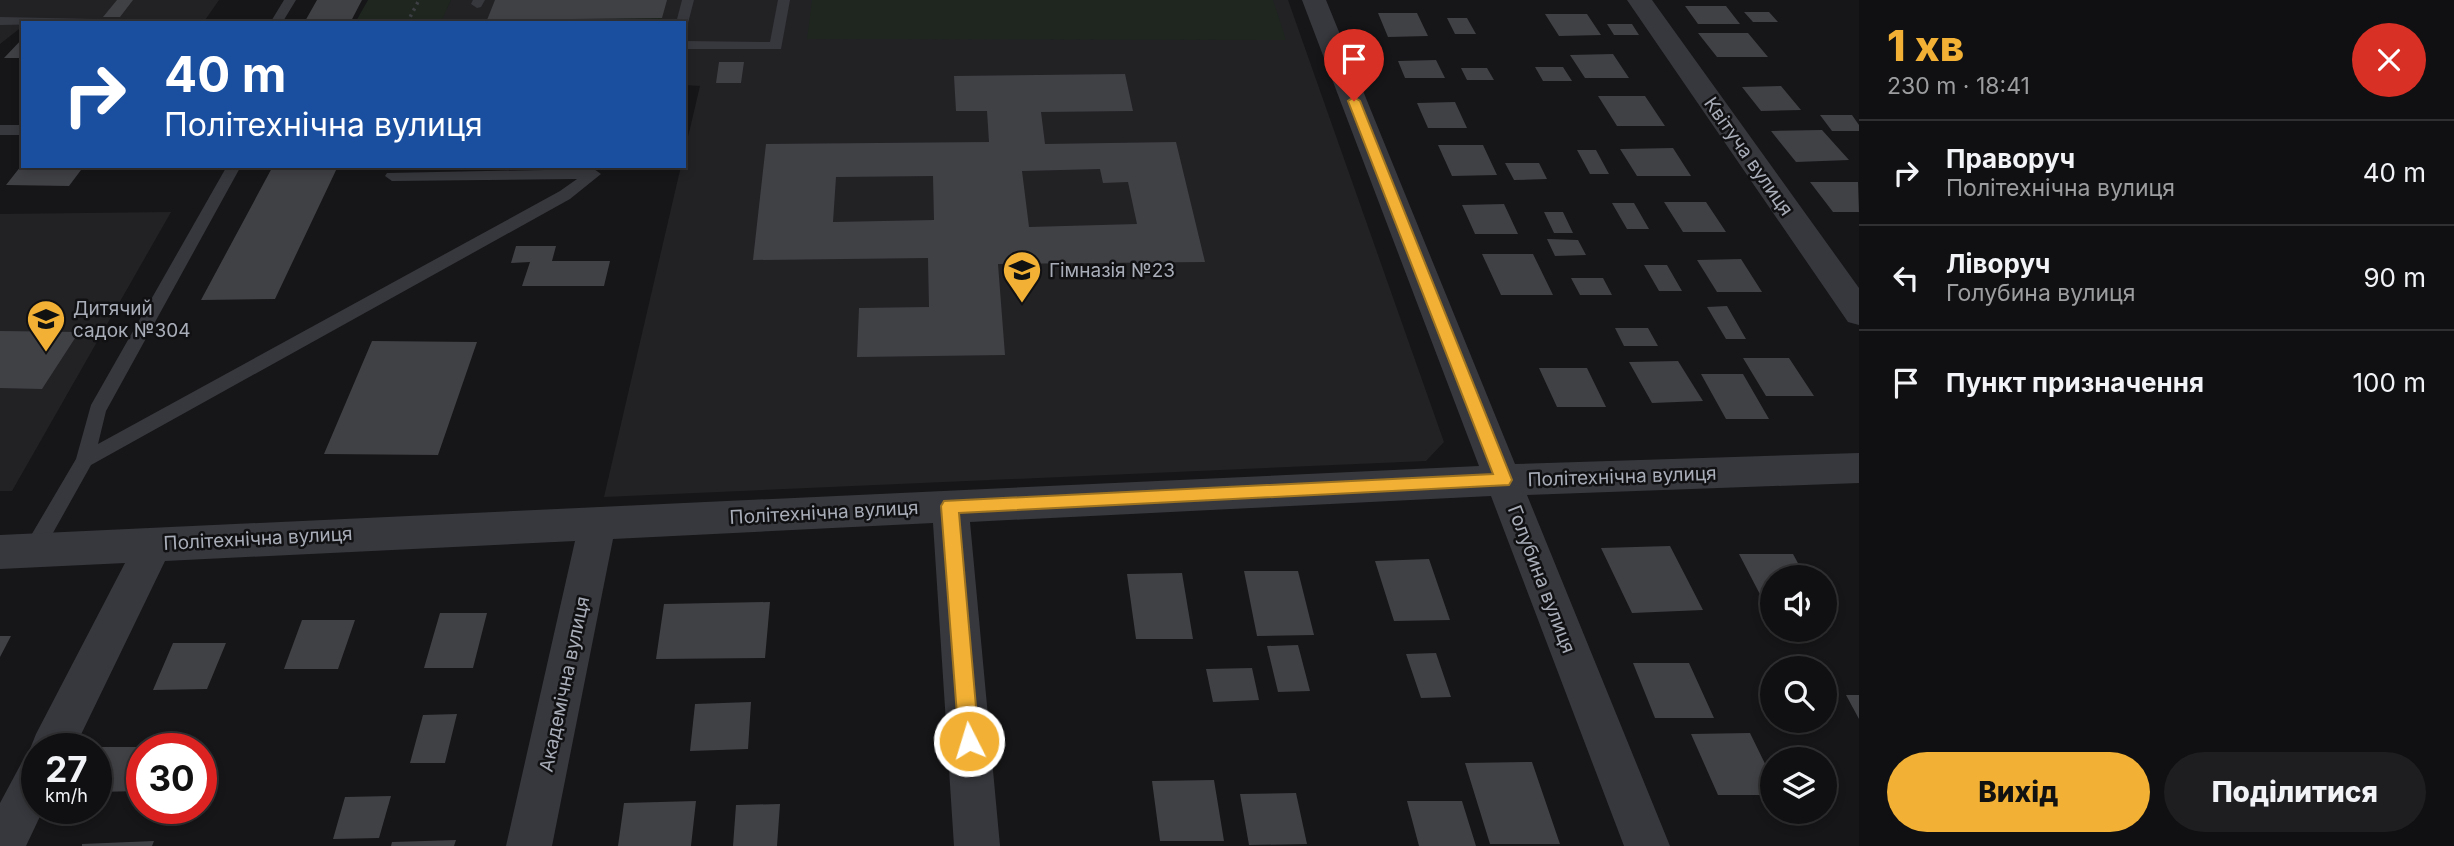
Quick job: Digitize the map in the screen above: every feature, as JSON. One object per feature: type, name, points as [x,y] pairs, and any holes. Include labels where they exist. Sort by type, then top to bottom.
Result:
[{"type":"street","name":"Голубина вулиця","points":[[1314,0],[1647,846]]},
{"type":"street","name":"Квітуча вулиця","points":[[1639,0],[1859,313]]},
{"type":"street","name":"Політехнічна вулиця","points":[[17,551],[1504,480],[1859,468]]},
{"type":"street","points":[[950,506],[977,846]]},
{"type":"street","name":"Академічна вулиця","points":[[529,846],[598,523]]},
{"type":"street","points":[[59,733],[155,543]]},
{"type":"street","points":[[2,846],[21,809]]},
{"type":"lane","points":[[277,21],[290,0]]},
{"type":"lane","points":[[683,21],[688,0]]},
{"type":"lane","points":[[686,45],[776,46],[783,0]]},
{"type":"lane","points":[[0,21],[21,21]]},
{"type":"lane","points":[[0,130],[21,130]]},
{"type":"lane","points":[[17,551],[85,460],[97,410],[233,168]]},
{"type":"lane","points":[[85,460],[565,195],[594,174],[392,176]]},
{"type":"path","points":[[408,21],[419,0]]},
{"type":"shaded area","points":[[0,0],[219,0],[204,21],[21,21],[21,28],[0,44]]},
{"type":"shaded area","points":[[368,0],[451,0],[442,20],[662,18],[661,21],[356,21]]},
{"type":"shaded area","name":"Гімназія №23","points":[[451,0],[1288,0],[1444,442],[1426,461],[604,497],[681,168],[686,168],[686,146],[700,86],[686,85],[686,21],[661,21],[662,18],[441,20]]},
{"type":"shaded area","points":[[812,0],[1273,0],[1286,40],[807,39]]},
{"type":"shaded area","name":"Дитячий садок №304","points":[[171,212],[12,491],[0,491],[0,214]]},
{"type":"building","points":[[117,0],[133,0],[120,17],[103,17]]},
{"type":"building","points":[[317,0],[362,0],[351,21],[305,21]]},
{"type":"building","points":[[495,0],[667,0],[662,18],[487,20]]},
{"type":"building","points":[[1685,6],[1726,6],[1740,24],[1698,24]]},
{"type":"building","points":[[1744,12],[1769,12],[1778,22],[1753,22]]},
{"type":"building","points":[[1378,13],[1417,13],[1428,36],[1388,37]]},
{"type":"building","points":[[1545,14],[1587,14],[1601,35],[1559,36]]},
{"type":"building","points":[[1447,18],[1467,18],[1476,34],[1455,34]]},
{"type":"building","points":[[1607,24],[1632,24],[1639,35],[1614,35]]},
{"type":"building","points":[[1698,33],[1748,33],[1768,57],[1717,57]]},
{"type":"building","points":[[21,40],[21,58],[4,58]]},
{"type":"building","points":[[1613,54],[1629,78],[1585,78],[1570,55]]},
{"type":"building","points":[[1436,60],[1445,78],[1405,78],[1398,61]]},
{"type":"building","points":[[719,62],[744,62],[741,83],[716,83]]},
{"type":"building","points":[[1535,67],[1563,67],[1572,81],[1543,81]]},
{"type":"building","points":[[1461,68],[1487,68],[1494,80],[1467,80]]},
{"type":"building","points":[[1125,74],[1133,111],[1041,112],[1045,144],[1176,142],[1205,262],[998,264],[1005,355],[857,357],[859,308],[929,307],[928,258],[753,260],[766,144],[989,142],[987,111],[956,111],[954,76]],"holes":[[[1100,169],[1103,183],[1128,182],[1137,224],[1029,227],[1022,171]],[[933,176],[934,220],[833,222],[836,177]]]},
{"type":"building","points":[[1781,86],[1801,110],[1761,111],[1742,87]]},
{"type":"building","points":[[1598,96],[1645,96],[1665,126],[1617,126]]},
{"type":"building","points":[[1455,102],[1467,128],[1428,128],[1417,103]]},
{"type":"building","points":[[1820,115],[1852,115],[1859,125],[1859,131],[1832,131]]},
{"type":"building","points":[[1822,130],[1849,160],[1796,162],[1771,131]]},
{"type":"building","points":[[1438,145],[1483,145],[1497,175],[1452,176]]},
{"type":"building","points":[[1673,148],[1691,176],[1637,176],[1620,149]]},
{"type":"building","points":[[1577,150],[1596,150],[1609,174],[1590,174]]},
{"type":"building","points":[[1505,163],[1539,163],[1547,179],[1514,180]]},
{"type":"building","points":[[21,166],[82,168],[69,186],[6,185]]},
{"type":"building","points":[[272,168],[337,168],[275,299],[201,300]]},
{"type":"building","points":[[1810,182],[1858,182],[1859,212],[1833,212]]},
{"type":"building","points":[[1664,202],[1706,202],[1726,232],[1683,232]]},
{"type":"building","points":[[1612,203],[1634,203],[1649,229],[1627,229]]},
{"type":"building","points":[[1504,204],[1518,234],[1475,234],[1462,205]]},
{"type":"building","points":[[1544,212],[1563,212],[1573,233],[1554,233]]},
{"type":"building","points":[[1547,239],[1578,240],[1586,255],[1555,256]]},
{"type":"building","points":[[516,246],[556,246],[552,261],[610,261],[604,286],[522,286],[530,262],[511,263]]},
{"type":"building","points":[[1482,254],[1533,254],[1553,295],[1501,295]]},
{"type":"building","points":[[1741,259],[1762,292],[1717,292],[1697,260]]},
{"type":"building","points":[[1644,265],[1667,265],[1682,291],[1659,291]]},
{"type":"building","points":[[1571,278],[1603,278],[1612,295],[1580,295]]},
{"type":"building","points":[[1727,306],[1746,339],[1726,339],[1707,307]]},
{"type":"building","points":[[1615,328],[1648,328],[1658,346],[1624,346]]},
{"type":"building","points":[[0,331],[79,332],[42,389],[0,388]]},
{"type":"building","points":[[372,341],[477,342],[438,455],[324,454]]},
{"type":"building","points":[[1743,358],[1789,358],[1814,396],[1766,396]]},
{"type":"building","points":[[1678,361],[1703,401],[1652,403],[1629,362]]},
{"type":"building","points":[[1539,368],[1587,368],[1606,407],[1557,407]]},
{"type":"building","points":[[1701,374],[1743,374],[1769,419],[1726,419]]},
{"type":"building","points":[[1670,546],[1703,610],[1632,613],[1601,548]]},
{"type":"building","points":[[1739,554],[1793,554],[1799,565],[1760,565],[1760,594]]},
{"type":"building","points":[[1429,559],[1450,620],[1394,621],[1375,561]]},
{"type":"building","points":[[1244,571],[1298,571],[1314,635],[1257,636]]},
{"type":"building","points":[[1182,573],[1193,639],[1136,639],[1127,574]]},
{"type":"building","points":[[770,602],[765,658],[656,659],[664,604]]},
{"type":"building","points":[[440,613],[487,613],[473,668],[424,668]]},
{"type":"building","points":[[302,620],[355,620],[338,669],[284,669]]},
{"type":"building","points":[[0,636],[11,636],[0,657]]},
{"type":"building","points":[[173,643],[226,643],[207,689],[153,690]]},
{"type":"building","points":[[1298,645],[1310,691],[1278,692],[1267,646]]},
{"type":"building","points":[[1436,653],[1451,697],[1421,698],[1406,654]]},
{"type":"building","points":[[1633,663],[1689,663],[1714,718],[1655,718]]},
{"type":"building","points":[[1252,668],[1259,700],[1213,702],[1206,669]]},
{"type":"building","points":[[1846,695],[1859,695],[1859,719]]},
{"type":"building","points":[[751,702],[748,749],[690,751],[695,704]]},
{"type":"building","points":[[457,714],[445,763],[410,763],[423,715]]},
{"type":"building","points":[[1750,733],[1760,753],[1760,795],[1718,795],[1691,734]]},
{"type":"building","points":[[112,747],[126,747],[126,791],[112,792]]},
{"type":"building","points":[[1532,762],[1560,844],[1490,844],[1465,763]]},
{"type":"building","points":[[1214,780],[1224,841],[1160,841],[1152,781]]},
{"type":"building","points":[[1296,793],[1307,844],[1249,845],[1240,794]]},
{"type":"building","points":[[391,796],[379,838],[333,839],[345,797]]},
{"type":"building","points":[[696,801],[691,846],[618,846],[624,803]]},
{"type":"building","points":[[1407,801],[1462,801],[1476,846],[1419,846]]},
{"type":"building","points":[[780,804],[777,846],[733,846],[736,805]]},
{"type":"building","points":[[456,840],[454,846],[391,846],[392,842]]},
{"type":"building","points":[[154,841],[152,846],[82,846],[82,844]]},
{"type":"place","name":"Гімназія №23","points":[[1022,304]]},
{"type":"place","name":"Дитячий садок №304","points":[[46,353]]},
{"type":"route","points":[[969,741],[950,506],[1504,480],[1354,101]]}]
